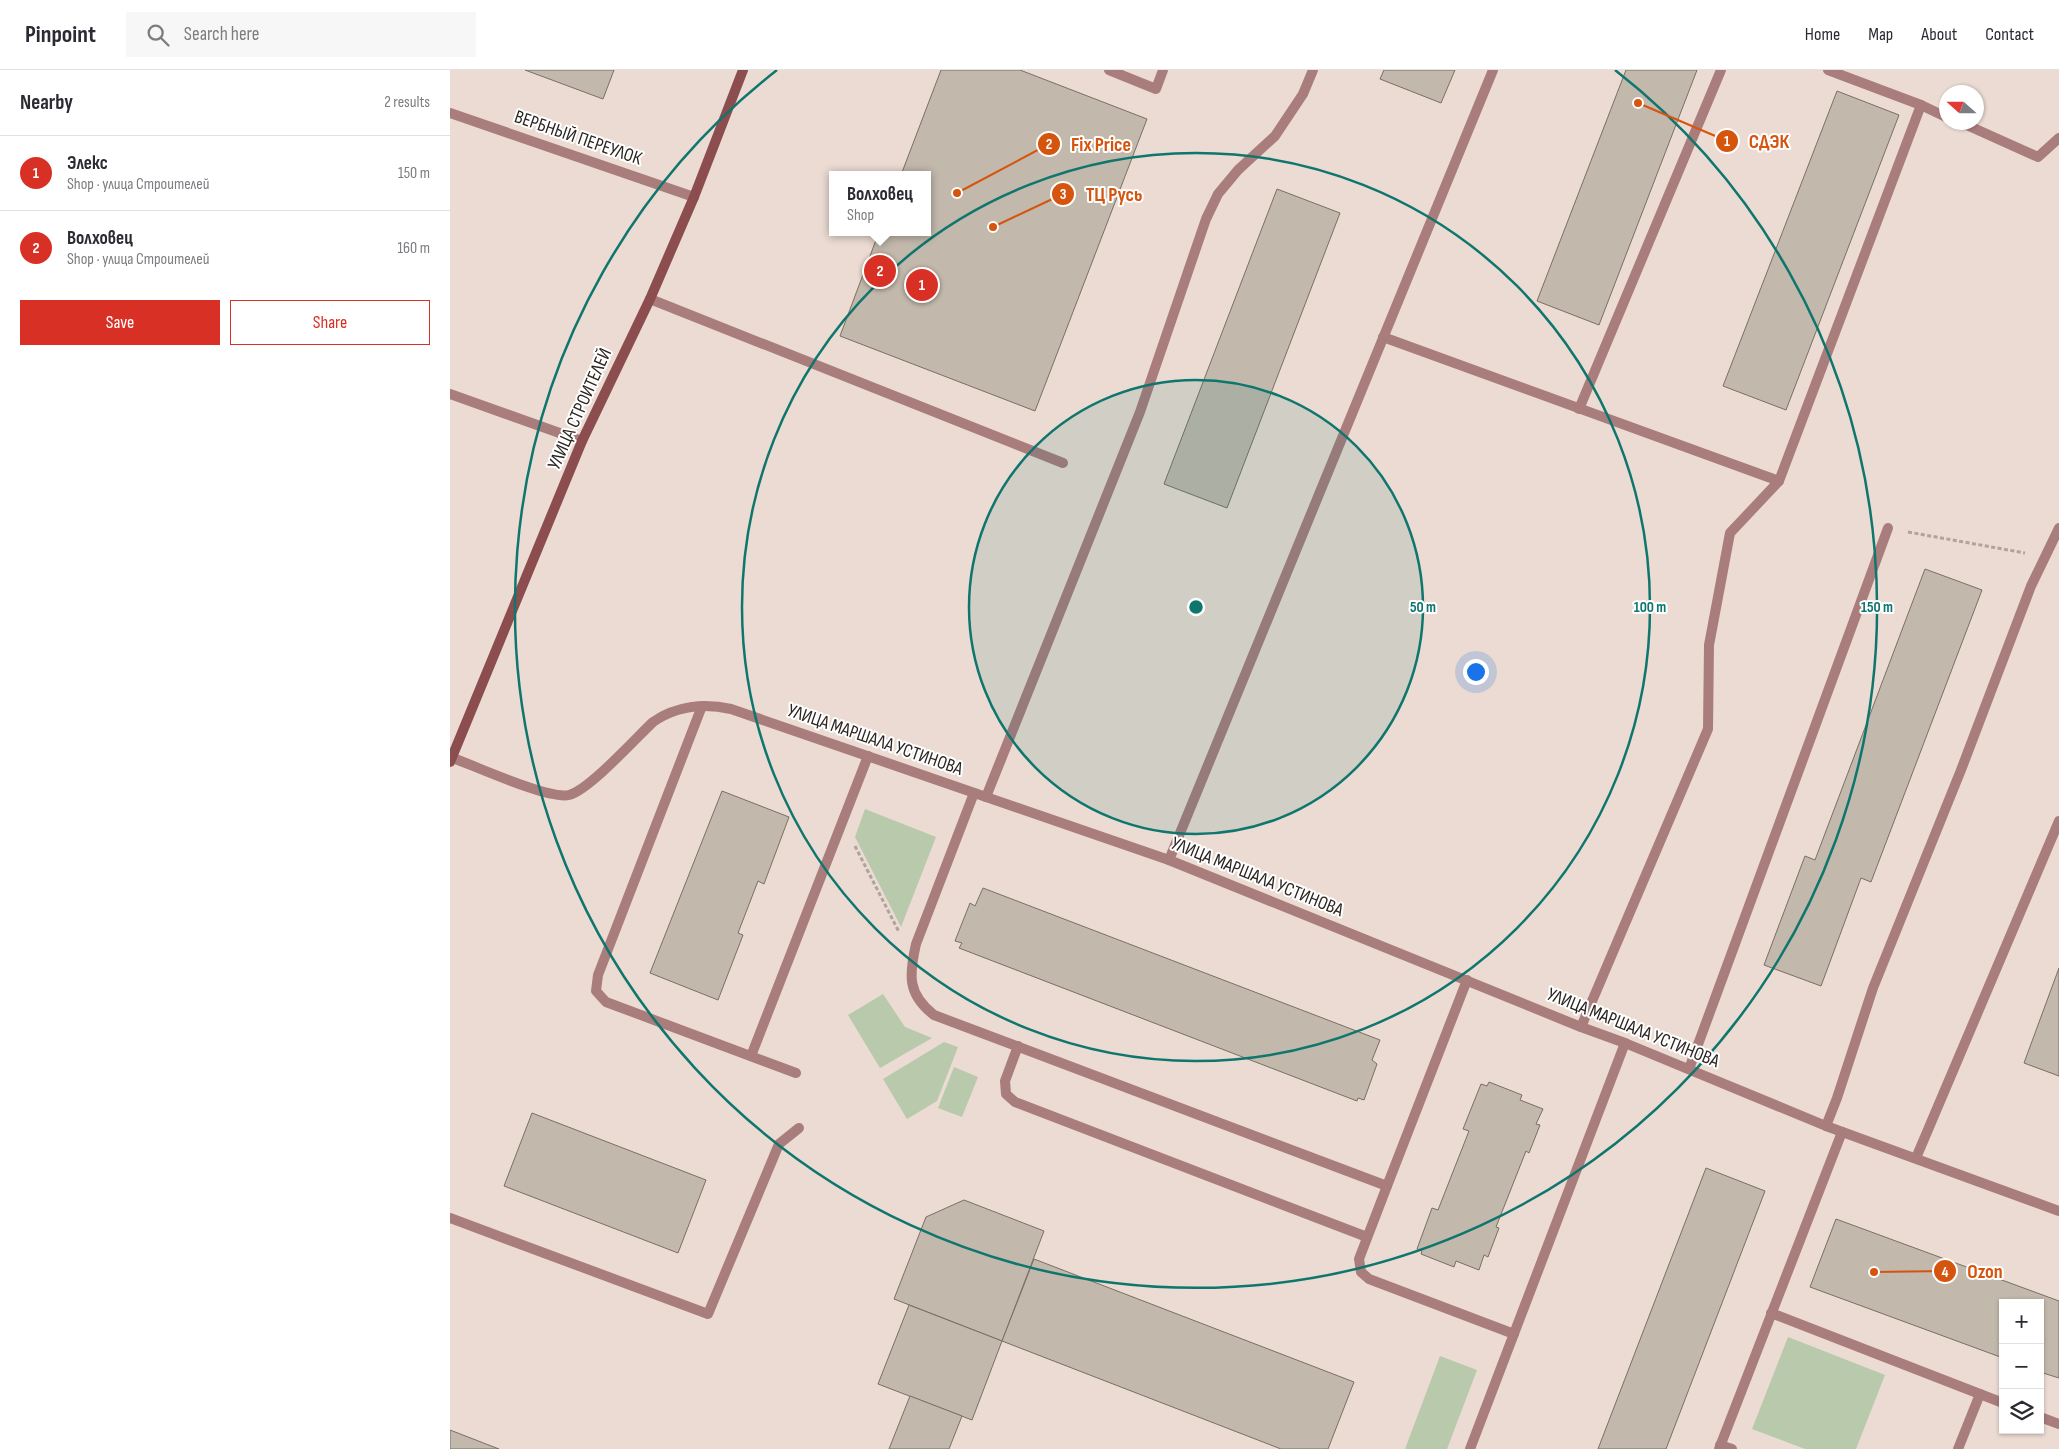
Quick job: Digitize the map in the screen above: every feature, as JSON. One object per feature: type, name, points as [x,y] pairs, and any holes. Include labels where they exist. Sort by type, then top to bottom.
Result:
[{"type":"main road","name":"УЛИЦА СТРОИТЕЛЕЙ","points":[[451,760],[582,441],[650,299],[694,197],[743,70]]},
{"type":"street","points":[[1109,70],[1156,88],[1163,70]]},
{"type":"street","points":[[986,797],[1140,412],[1206,219],[1218,194],[1238,170],[1275,136],[1304,94],[1313,70]]},
{"type":"street","points":[[1169,860],[1493,70]]},
{"type":"street","points":[[1579,409],[1720,70]]},
{"type":"street","points":[[1828,70],[1939,114]]},
{"type":"street","points":[[1581,1027],[1708,730],[1709,645],[1730,533],[1779,482],[1921,105]]},
{"type":"street","name":"ВЕРБНЫЙ ПЕРЕУЛОК","points":[[450,112],[694,197]]},
{"type":"street","points":[[1978,130],[2038,157],[2059,138]]},
{"type":"street","points":[[650,299],[1062,462]]},
{"type":"street","points":[[1383,337],[1779,482]]},
{"type":"street","points":[[450,394],[582,441]]},
{"type":"street","points":[[1688,1069],[1888,528]]},
{"type":"street","points":[[1826,1126],[1873,988],[1961,770],[2031,586],[2059,528]]},
{"type":"street","points":[[702,706],[598,975],[596,991],[606,1002],[796,1073]]},
{"type":"street","name":"УЛИЦА МАРШАЛА УСТИНОВА","points":[[451,760],[549,794],[569,796],[586,786],[653,722],[664,714],[702,706],[731,709],[1169,860],[1581,1027],[1625,1043],[1826,1126],[2059,1211]]},
{"type":"street","points":[[751,1056],[868,756]]},
{"type":"street","points":[[974,793],[916,944],[911,967],[912,986],[921,1004],[934,1015],[1387,1186]]},
{"type":"street","points":[[1916,1158],[2059,821]]},
{"type":"street","points":[[1467,980],[1359,1259],[1361,1272],[1369,1278],[1514,1334]]},
{"type":"street","points":[[1470,1449],[1625,1043]]},
{"type":"street","points":[[1018,1046],[1005,1081],[1006,1094],[1015,1102],[1367,1237]]},
{"type":"street","points":[[450,1218],[708,1314],[779,1144],[799,1128]]},
{"type":"street","points":[[1732,1449],[1720,1447],[1842,1132]]},
{"type":"street","points":[[1772,1313],[1999,1401]]},
{"type":"street","points":[[1958,1449],[1980,1394]]},
{"type":"street","points":[[2044,1418],[2059,1424]]},
{"type":"path","points":[[1888,528],[2044,557]]},
{"type":"path","points":[[842,821],[913,959]]},
{"type":"green space","points":[[865,809],[936,837],[901,927],[855,837]]},
{"type":"green space","points":[[883,994],[905,1027],[932,1038],[880,1068],[848,1015]]},
{"type":"green space","points":[[944,1042],[958,1047],[937,1101],[907,1119],[883,1079]]},
{"type":"green space","points":[[954,1067],[978,1077],[962,1117],[938,1108]]},
{"type":"green space","points":[[1788,1337],[1885,1375],[1856,1449],[1805,1449],[1752,1429]]},
{"type":"green space","points":[[1440,1356],[1477,1370],[1447,1449],[1405,1449]]},
{"type":"building","points":[[525,70],[614,70],[603,99]]},
{"type":"building","points":[[941,70],[1020,70],[1147,119],[1035,411],[840,336],[878,236],[931,236],[931,171],[903,171]]},
{"type":"building","points":[[1384,70],[1455,70],[1441,103],[1380,79]]},
{"type":"building","points":[[1626,70],[1697,70],[1599,325],[1537,301]]},
{"type":"building","points":[[1837,91],[1899,115],[1786,410],[1723,386]]},
{"type":"building","points":[[1277,189],[1340,213],[1227,508],[1164,484]]},
{"type":"building","points":[[1925,569],[1982,590],[1871,882],[1861,878],[1821,986],[1764,965],[1805,856],[1815,860]]},
{"type":"building","points":[[722,791],[789,817],[764,884],[758,881],[738,933],[743,935],[718,1000],[650,973]]},
{"type":"building","points":[[983,888],[1380,1040],[1372,1060],[1377,1064],[1364,1100],[1358,1098],[1357,1101],[959,948],[962,943],[955,941],[970,903],[975,906]]},
{"type":"building","points":[[2059,968],[2059,1076],[2024,1063]]},
{"type":"building","points":[[1489,1082],[1522,1095],[1520,1100],[1543,1109],[1536,1124],[1540,1125],[1529,1153],[1526,1151],[1496,1227],[1499,1228],[1488,1257],[1484,1255],[1479,1270],[1456,1261],[1454,1267],[1421,1254],[1422,1251],[1417,1249],[1432,1208],[1438,1210],[1469,1131],[1463,1129],[1481,1084],[1487,1086]]},
{"type":"building","points":[[532,1113],[706,1180],[678,1253],[504,1186]]},
{"type":"building","points":[[1706,1168],[1765,1191],[1666,1449],[1598,1449]]},
{"type":"building","points":[[964,1200],[1044,1231],[1002,1341],[894,1299],[926,1217]]},
{"type":"building","points":[[1836,1219],[2059,1301],[2059,1378],[2044,1373],[2044,1299],[1999,1299],[1999,1357],[1810,1287]]},
{"type":"building","points":[[1034,1259],[1354,1382],[1328,1449],[1281,1449],[1002,1341]]},
{"type":"building","points":[[909,1305],[1002,1341],[972,1420],[878,1384]]},
{"type":"building","points":[[910,1396],[962,1416],[949,1449],[889,1449]]},
{"type":"building","points":[[450,1430],[499,1449],[450,1449]]},
{"type":"place","name":"СДЭК","points":[[1638,103]]},
{"type":"place","name":"Fix Price","points":[[957,193]]},
{"type":"place","name":"ТЦ Русь","points":[[993,227]]},
{"type":"place","name":"Волховец","points":[[880,271]]},
{"type":"place","name":"Элекс","points":[[922,285]]},
{"type":"place","name":"Ozon","points":[[1874,1272]]}]
